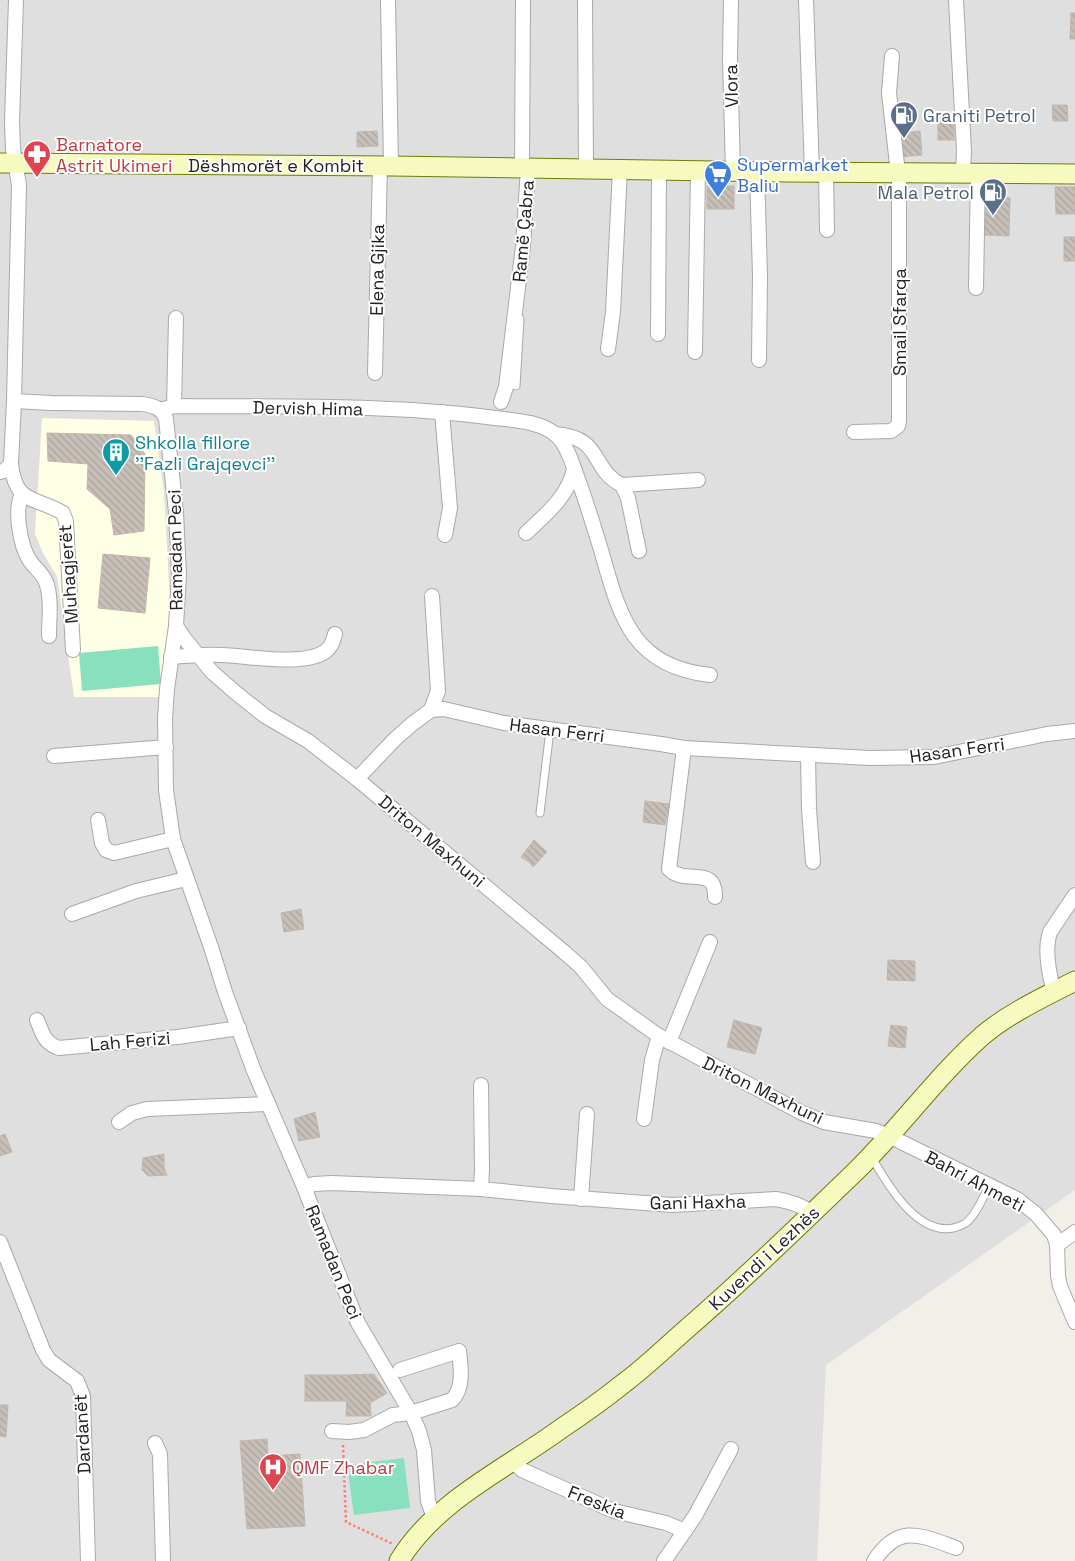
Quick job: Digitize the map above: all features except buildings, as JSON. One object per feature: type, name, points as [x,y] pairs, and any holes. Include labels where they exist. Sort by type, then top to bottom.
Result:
[{"type":"main road","name":"Dëshmorët e Kombit","points":[[7,162],[757,172],[1075,174]]},
{"type":"main road","name":"Kuvendi i Lezhës","points":[[403,1556],[434,1518],[473,1487],[557,1432],[625,1383],[709,1310],[871,1156],[946,1072],[983,1036],[1001,1022],[1075,981]]},
{"type":"street","points":[[16,0],[12,149],[7,162],[19,185],[14,401],[59,404],[143,404],[168,408],[176,318]]},
{"type":"street","name":"Elena Gjika","points":[[376,373],[386,166],[388,0]]},
{"type":"street","points":[[523,0],[525,168]]},
{"type":"street","points":[[585,0],[586,169]]},
{"type":"street","name":"Vlora","points":[[731,0],[730,58],[733,171]]},
{"type":"street","points":[[806,0],[819,172],[827,230]]},
{"type":"street","points":[[956,0],[964,151],[970,172],[976,288]]},
{"type":"street","points":[[892,56],[889,93],[898,172]]},
{"type":"street","name":"Ramë Çabra","points":[[501,402],[506,387],[523,246],[525,168]]},
{"type":"street","points":[[608,349],[613,312],[620,170]]},
{"type":"street","points":[[658,334],[659,170]]},
{"type":"street","points":[[695,352],[698,171]]},
{"type":"street","points":[[757,172],[760,276],[759,360]]},
{"type":"street","name":"Smail Sfarqa","points":[[854,432],[891,431],[898,426],[899,421],[898,172]]},
{"type":"street","name":"Muhagjerët","points":[[14,401],[5,468],[22,494],[63,513],[66,521],[73,650]]},
{"type":"street","name":"Dervish Hima","points":[[168,408],[372,408],[442,412],[524,422],[555,434],[577,438],[594,452],[606,474],[622,485]]},
{"type":"street","name":"Ramadan Peci","points":[[168,408],[164,414],[167,426],[176,512],[179,575],[176,626],[165,718],[166,790],[173,839],[239,1028],[268,1104],[304,1187],[358,1323],[411,1413],[419,1432],[424,1450],[428,1501],[434,1518]]},
{"type":"street","points":[[442,412],[450,508],[445,535]]},
{"type":"street","points":[[555,434],[567,451],[574,469],[621,616],[635,637],[648,651],[663,662],[690,672],[710,675]]},
{"type":"street","points":[[526,532],[546,514],[566,491],[572,482],[574,469]]},
{"type":"street","points":[[639,551],[628,498],[622,485],[698,480]]},
{"type":"street","name":"Muhagjerët","points":[[22,494],[19,501],[20,533],[24,549],[30,560],[46,580],[49,636]]},
{"type":"street","points":[[357,779],[412,724],[431,710],[438,691],[432,596]]},
{"type":"street","name":"Driton Maxhuni","points":[[176,626],[212,672],[236,693],[265,716],[308,741],[357,779],[564,952],[581,967],[607,999],[664,1039],[802,1113],[824,1122],[876,1131],[889,1136]]},
{"type":"street","points":[[171,657],[219,654],[283,660],[309,658],[325,652],[332,644],[335,634]]},
{"type":"street","name":"Hasan Ferri","points":[[431,710],[444,709],[504,724],[651,742],[684,748],[808,756],[870,758],[934,757],[1047,734],[1075,731]]},
{"type":"street","points":[[54,756],[166,748]]},
{"type":"street","points":[[684,748],[669,869],[674,874],[705,878],[712,881],[715,886],[715,897]]},
{"type":"street","points":[[808,756],[813,862]]},
{"type":"street","points":[[98,820],[102,844],[106,850],[114,852],[173,839]]},
{"type":"street","points":[[72,914],[136,891],[186,879]]},
{"type":"street","points":[[1054,992],[1047,952],[1048,938],[1075,895]]},
{"type":"street","points":[[644,1118],[652,1060],[664,1039],[710,942]]},
{"type":"street","name":"Lah Ferizi","points":[[37,1020],[45,1039],[51,1045],[59,1048],[178,1037],[239,1028]]},
{"type":"street","points":[[481,1085],[481,1189]]},
{"type":"street","points":[[119,1122],[132,1114],[147,1109],[268,1104]]},
{"type":"street","points":[[582,1199],[588,1114]]},
{"type":"street","name":"Bahri Ahmeti","points":[[889,1136],[1017,1199],[1036,1214],[1054,1236],[1057,1246],[1060,1286],[1075,1322]]},
{"type":"street","name":"Gani Haxha","points":[[304,1187],[314,1184],[332,1184],[481,1189],[582,1199],[672,1205],[776,1199],[801,1206],[812,1213]]},
{"type":"street","points":[[1057,1246],[1075,1232]]},
{"type":"street","name":"Dardanët","points":[[0,1242],[43,1350],[49,1360],[77,1381],[81,1387],[83,1396],[88,1561]]},
{"type":"street","points":[[337,1431],[364,1430],[394,1415],[411,1413],[447,1403],[456,1396],[460,1386],[461,1365],[459,1351],[400,1370]]},
{"type":"street","points":[[155,1443],[160,1454],[163,1561]]},
{"type":"street","points":[[664,1561],[695,1516],[731,1449]]},
{"type":"street","name":"Freskia","points":[[513,1462],[522,1470],[614,1511],[666,1523],[685,1531]]},
{"type":"street","points":[[874,1561],[885,1545],[898,1538],[910,1535],[928,1537],[956,1548]]},
{"type":"lane","name":"Ramë Çabra","points":[[516,386],[522,301],[517,294]]},
{"type":"lane","points":[[540,813],[550,730]]},
{"type":"lane","points":[[871,1156],[908,1208],[924,1223],[945,1230],[966,1223],[979,1206],[990,1185]]},
{"type":"path","points":[[337,1431],[346,1522],[403,1556]]},
{"type":"shaded area","points":[[0,0],[1075,0],[1075,1190],[826,1365],[817,1561],[0,1561]]},
{"type":"shaded area","points":[[42,418],[154,421],[164,493],[170,601],[164,697],[74,697],[57,576],[44,555],[35,534]]},
{"type":"green space","points":[[158,646],[161,684],[82,691],[79,653]]},
{"type":"green space","points":[[404,1458],[410,1508],[354,1515],[347,1465]]},
{"type":"place","name":"Graniti Petrol","points":[[904,139]]},
{"type":"place","name":"Barnatore Astrit Ukimeri","points":[[37,178]]},
{"type":"place","name":"Supermarket Baliu","points":[[718,198]]},
{"type":"place","name":"Mala Petrol","points":[[993,216]]},
{"type":"place","name":"Shkolla fillore ''Fazli Grajqevci''","points":[[116,476]]},
{"type":"place","name":"QMF Zhabar","points":[[273,1491]]}]
